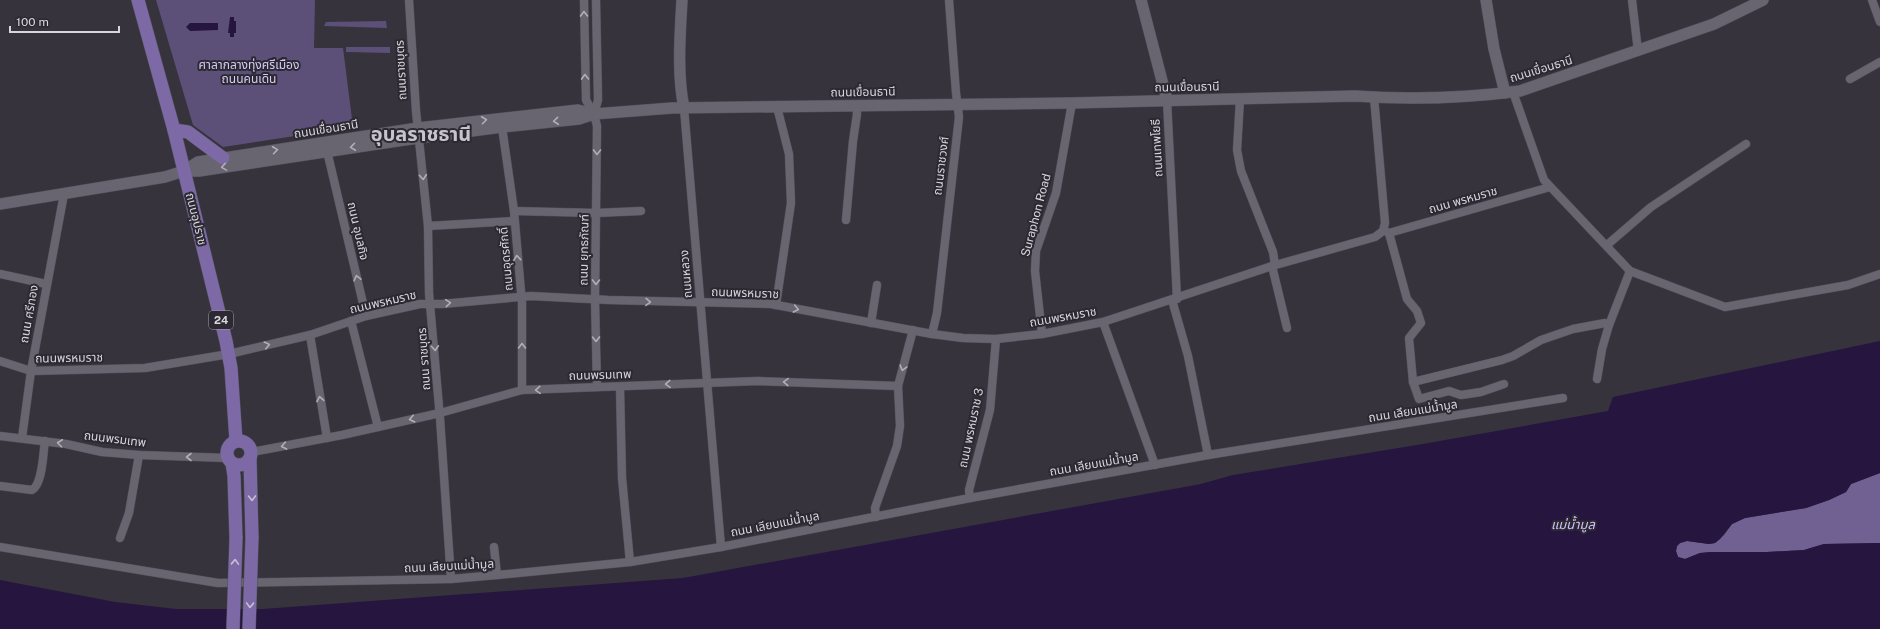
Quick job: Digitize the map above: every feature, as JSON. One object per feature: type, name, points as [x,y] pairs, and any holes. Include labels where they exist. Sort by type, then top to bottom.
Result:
[{"type":"main road","name":"ถนนอุปราช","points":[[138,0],[174,130],[229,354],[236,441]]},
{"type":"main road","points":[[174,130],[188,132],[223,158]]},
{"type":"main road","points":[[236,441],[246,443],[251,455],[252,538],[249,629]]},
{"type":"main road","name":"24","points":[[230,460],[228,448],[236,441]]},
{"type":"main road","points":[[230,460],[239,466],[243,465],[251,455]]},
{"type":"main road","points":[[230,460],[234,476],[236,538],[233,629]]},
{"type":"street","name":"ถนนราชบุตร","points":[[409,0],[418,133]]},
{"type":"street","points":[[584,0],[586,100],[594,114]]},
{"type":"street","points":[[594,114],[598,100],[596,0]]},
{"type":"street","name":"ถนนหลวง","points":[[682,0],[682,97],[702,303],[707,383],[721,547]]},
{"type":"street","name":"ถนนราชวงศ์","points":[[932,334],[937,313],[959,117],[949,0]]},
{"type":"street","name":"ถนนเทพโยธี","points":[[1141,0],[1167,100],[1175,300],[1208,455]]},
{"type":"street","points":[[1486,0],[1494,49],[1509,92],[1542,173],[1550,187],[1607,244],[1630,271],[1725,307],[1848,285],[1880,274]]},
{"type":"street","points":[[1632,0],[1638,51]]},
{"type":"street","name":"ถนนเขื่อนธานี","points":[[184,171],[199,171],[325,147],[578,110],[594,114],[684,108],[1072,103],[1356,96],[1458,96],[1520,91],[1714,24],[1763,0]]},
{"type":"street","points":[[1872,0],[1880,22]]},
{"type":"street","points":[[1850,79],[1880,62]]},
{"type":"street","points":[[1374,97],[1386,232],[1407,299],[1417,311],[1421,323],[1409,338],[1413,382],[1419,399],[1449,391],[1461,395],[1492,389],[1504,384]]},
{"type":"street","points":[[1240,99],[1237,150],[1241,171],[1273,252],[1273,265],[1287,328]]},
{"type":"street","name":"Suraphon Road","points":[[1042,334],[1034,271],[1036,251],[1056,193],[1072,103]]},
{"type":"street","points":[[846,220],[857,114],[856,105]]},
{"type":"street","points":[[776,305],[791,203],[789,154],[777,107]]},
{"type":"street","name":"ถนน ยุทธภัณฑ์","points":[[594,114],[597,126],[597,387]]},
{"type":"street","name":"ถนนอุดรศักดิ์","points":[[501,122],[514,212],[521,296],[522,390]]},
{"type":"street","name":"ถนน ราชบุตร","points":[[418,133],[428,226],[429,293],[440,413],[450,579]]},
{"type":"street","points":[[1607,244],[1651,207],[1746,144]]},
{"type":"street","name":"ถนนเขื่อนธานี","points":[[0,204],[161,178],[184,171],[198,162],[325,147]]},
{"type":"street","name":"ถนน อุบลกิจ","points":[[325,147],[366,316]]},
{"type":"street","name":"ถนน พรหมราช","points":[[1386,232],[1550,187]]},
{"type":"street","name":"ถนน ศรีทอง","points":[[22,438],[31,371],[64,194]]},
{"type":"street","points":[[514,212],[596,213],[641,211]]},
{"type":"street","points":[[428,226],[514,221]]},
{"type":"street","name":"ถนนพรหมราช","points":[[0,361],[31,371],[145,368],[229,354],[310,335],[366,316],[420,304],[521,296],[596,300],[748,303],[776,305],[932,334],[996,340],[1042,334],[1103,322],[1175,300],[1273,265],[1375,237],[1386,232]]},
{"type":"street","points":[[1597,379],[1602,348],[1609,325],[1630,271]]},
{"type":"street","points":[[0,274],[46,284]]},
{"type":"street","points":[[871,323],[877,285]]},
{"type":"street","points":[[351,321],[378,427]]},
{"type":"street","points":[[1103,322],[1155,465]]},
{"type":"street","points":[[1413,382],[1513,356],[1541,340],[1573,329],[1605,324],[1609,325]]},
{"type":"street","points":[[876,517],[875,508],[897,446],[900,426],[898,386],[913,330]]},
{"type":"street","points":[[310,335],[327,438]]},
{"type":"street","name":"ถนน พรหมราช 3","points":[[970,498],[969,490],[990,410],[996,340]]},
{"type":"street","name":"ถนนพรมเทพ","points":[[251,455],[440,413],[522,390],[758,381],[898,386]]},
{"type":"street","points":[[620,387],[622,478],[630,562]]},
{"type":"street","name":"ถนน เลียบแม่น้ำมูล","points":[[0,547],[218,583],[450,579],[497,575],[630,562],[721,547],[970,498],[1208,455],[1563,398]]},
{"type":"street","name":"ถนนพรมเทพ","points":[[0,436],[66,444],[102,452],[230,460]]},
{"type":"street","points":[[0,486],[32,490],[36,487],[40,479],[45,441]]},
{"type":"street","points":[[120,538],[129,513],[139,455]]},
{"type":"street","points":[[494,548],[497,575]]},
{"type":"green space","name":"ศาลากลางทุ่งศรีเมือง ถนนคนเดิน","points":[[156,0],[315,0],[314,48],[343,48],[353,127],[223,147],[193,125]]},
{"type":"green space","points":[[386,21],[387,28],[324,26],[326,22]]},
{"type":"green space","points":[[346,47],[390,47],[390,53],[346,52]]},
{"type":"shaded area","points":[[1880,473],[1880,543],[1824,544],[1804,550],[1767,552],[1711,552],[1700,553],[1685,559],[1678,557],[1676,551],[1677,546],[1680,543],[1687,541],[1709,544],[1715,543],[1724,535],[1732,524],[1745,518],[1806,508],[1846,492],[1851,484]]},
{"type":"water","points":[[230,17],[234,17],[234,21],[236,21],[236,33],[234,33],[234,37],[230,37],[230,33],[228,33]]},
{"type":"water","points":[[190,23],[218,23],[218,30],[190,31],[186,27]]},
{"type":"water","name":"แม่น้ำมูล","points":[[1880,341],[1880,473],[1851,484],[1846,492],[1829,500],[1806,508],[1745,518],[1732,524],[1715,543],[1709,544],[1687,541],[1680,543],[1677,546],[1676,551],[1678,557],[1685,559],[1700,553],[1711,552],[1767,552],[1804,550],[1824,544],[1880,543],[1880,629],[0,629],[0,580],[115,602],[176,609],[263,609],[683,578],[1201,484],[1233,475],[1423,444],[1608,411],[1613,397]]},
{"type":"district","name":"อุบลราชธานี","points":[[421,134]]}]
